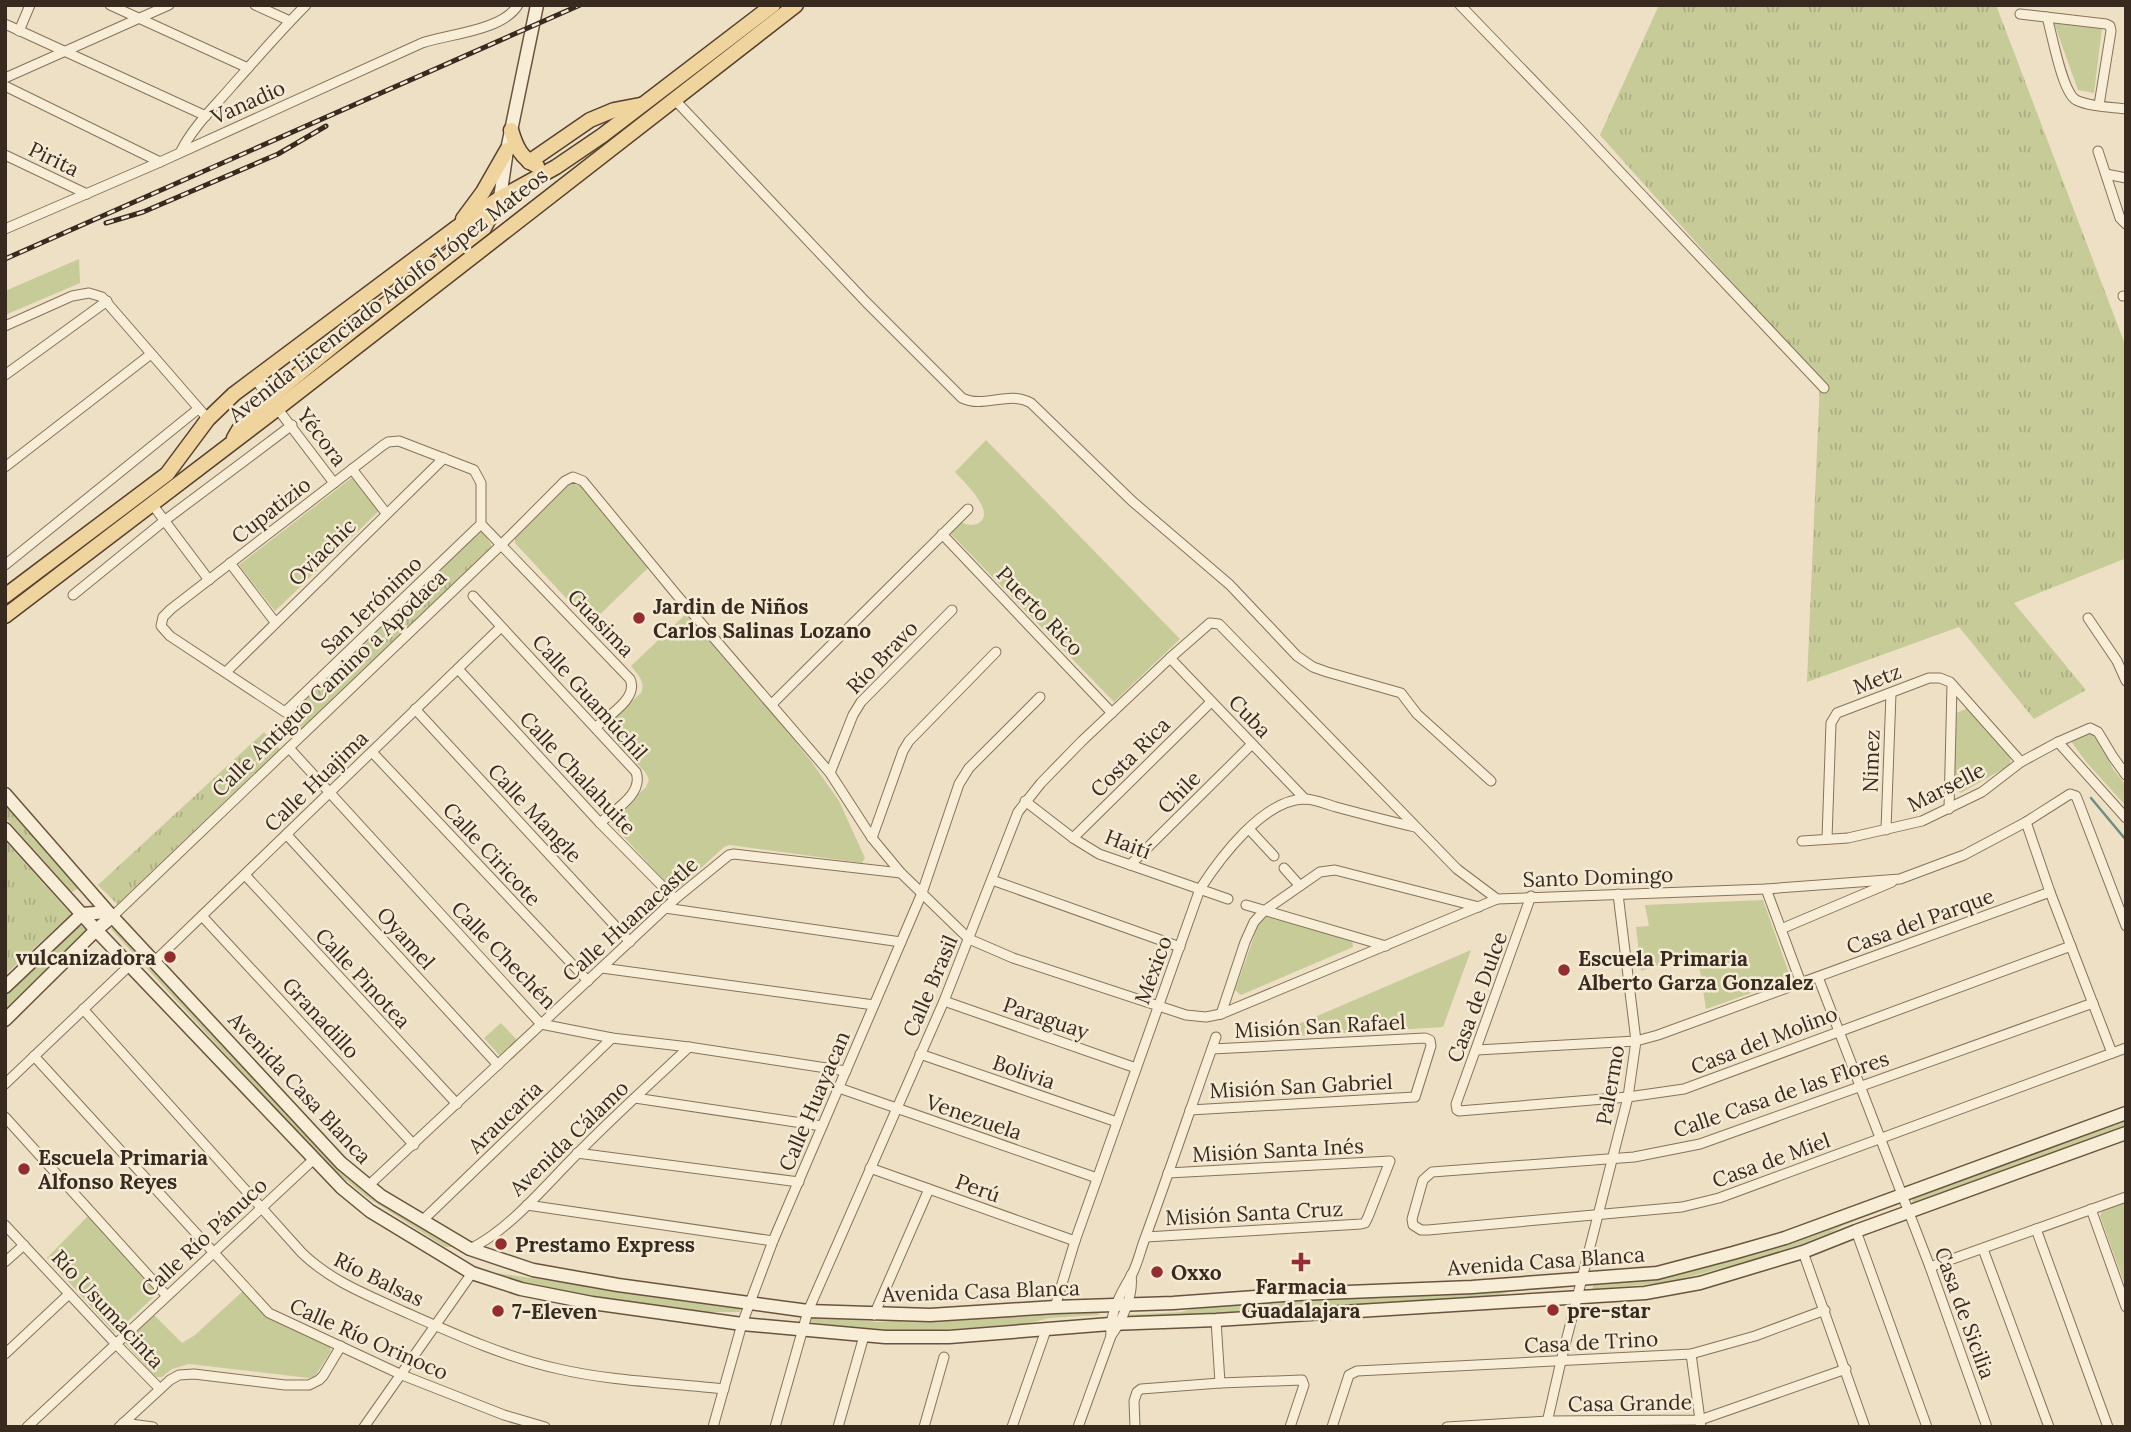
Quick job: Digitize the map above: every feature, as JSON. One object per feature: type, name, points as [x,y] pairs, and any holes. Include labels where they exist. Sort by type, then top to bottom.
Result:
[{"type":"main road","name":"Avenida Licenciado Adolfo López Mateos","points":[[5,596],[167,474],[203,414],[226,401],[456,228],[500,198],[556,167],[645,104],[773,5]]},
{"type":"main road","name":"Avenida Licenciado Adolfo López Mateos","points":[[5,616],[233,441],[247,416],[274,403],[530,212],[796,5]]},
{"type":"main road","points":[[529,162],[590,120],[614,110],[645,104]]},
{"type":"main road","points":[[511,130],[517,149],[529,162],[537,166],[556,167]]},
{"type":"main road","points":[[456,228],[507,149]]},
{"type":"main road","points":[[274,403],[349,333],[475,236],[490,221],[500,198],[516,210],[530,212]]},
{"type":"street","points":[[19,31],[30,5]]},
{"type":"street","points":[[110,5],[248,68]]},
{"type":"street","points":[[5,78],[169,5]]},
{"type":"street","points":[[255,5],[290,20]]},
{"type":"street","points":[[181,151],[205,116],[306,5]]},
{"type":"street","name":"Vanadio","points":[[7,226],[160,162],[422,43],[438,37],[473,31],[509,16],[518,5]]},
{"type":"street","points":[[500,198],[507,149],[537,5]]},
{"type":"street","points":[[1460,5],[1824,388]]},
{"type":"street","points":[[2021,14],[2110,26],[2099,105]]},
{"type":"street","points":[[2047,17],[2065,83],[2074,99],[2126,109]]},
{"type":"street","points":[[5,24],[205,116]]},
{"type":"street","points":[[5,86],[160,162]]},
{"type":"street","points":[[675,100],[866,302],[962,398],[975,402],[1020,398],[1031,402],[1132,501],[1230,585],[1297,656],[1313,667],[1327,672],[1401,693],[1417,714],[1490,781]]},
{"type":"street","points":[[2098,151],[2120,218],[2126,224]]},
{"type":"street","name":"Pirita","points":[[5,155],[87,194]]},
{"type":"street","points":[[2106,174],[2126,178]]},
{"type":"street","points":[[5,326],[72,296],[89,293],[107,301],[203,414],[5,565]]},
{"type":"street","points":[[5,375],[107,301]]},
{"type":"street","points":[[5,467],[151,354]]},
{"type":"street","name":"Yécora","points":[[255,379],[334,483]]},
{"type":"street","points":[[73,595],[164,521],[292,425]]},
{"type":"street","name":"Cupatizio","points":[[285,712],[166,633],[162,626],[166,614],[382,446],[393,441],[406,442],[477,472],[481,483],[481,524]]},
{"type":"street","name":"Oviachic","points":[[226,672],[444,458]]},
{"type":"street","name":"Yécora","points":[[352,469],[386,513]]},
{"type":"street","name":"Calle Antiguo Camino a Apodaca","points":[[5,1020],[113,913],[289,748],[565,481],[573,477],[583,481],[772,704]]},
{"type":"street","points":[[152,504],[209,580]]},
{"type":"street","points":[[968,509],[772,704],[830,772],[872,838],[901,873],[969,939],[1013,958],[1196,1017],[1221,1014],[1497,899]]},
{"type":"street","points":[[481,524],[502,544]]},
{"type":"street","name":"San Jerónimo","points":[[285,712],[481,524]]},
{"type":"street","name":"Puerto Rico","points":[[942,534],[1112,713]]},
{"type":"street","name":"Guasima","points":[[502,544],[632,683],[630,696],[596,727]]},
{"type":"street","points":[[230,563],[275,622]]},
{"type":"street","name":"Calle Guamúchil","points":[[473,596],[633,768],[638,786],[600,823]]},
{"type":"street","name":"Río Bravo","points":[[830,772],[861,702],[952,610]]},
{"type":"street","points":[[2088,618],[2122,662],[2126,681]]},
{"type":"street","name":"Calle Brasil","points":[[775,1427],[808,1311],[944,1001],[1018,812],[1041,783],[1112,713],[1213,622]]},
{"type":"street","name":"Santo Domingo","points":[[1213,622],[1219,624],[1457,869],[1497,899],[1766,889],[1900,879],[1947,862],[2026,822],[2067,794],[2076,796],[2126,926]]},
{"type":"street","name":"Calle Huajima","points":[[155,961],[502,627]]},
{"type":"street","points":[[872,838],[909,741],[996,652]]},
{"type":"street","name":"Cuba","points":[[1170,658],[1305,799]]},
{"type":"street","name":"Calle Chalahuite","points":[[458,669],[600,823],[675,899]]},
{"type":"street","name":"Metz","points":[[1827,839],[1832,720],[1837,713],[1935,677],[1952,685]]},
{"type":"street","points":[[1952,685],[2021,762]]},
{"type":"street","points":[[1948,808],[1952,685]]},
{"type":"street","name":"Nimez","points":[[1886,830],[1891,693]]},
{"type":"street","name":"Calle Huayacan","points":[[713,1427],[742,1324],[773,1241],[922,893],[963,775],[1040,697]]},
{"type":"street","name":"Costa Rica","points":[[1073,838],[1211,702]]},
{"type":"street","name":"Calle Mangle","points":[[415,709],[630,942]]},
{"type":"street","name":"Marselle","points":[[1802,841],[1848,838],[1922,821],[1982,792],[2021,762],[2058,742],[2093,729],[2098,732],[2126,775]]},
{"type":"street","points":[[2058,742],[2126,818]]},
{"type":"street","name":"Chile","points":[[1130,865],[1252,744]]},
{"type":"street","name":"Calle Chechén","points":[[289,748],[541,1024],[612,1038],[846,1071]]},
{"type":"street","name":"Calle Ciricote","points":[[372,752],[587,981]]},
{"type":"street","name":"Avenida Casa Blanca","points":[[5,794],[326,1148],[355,1175],[422,1221],[470,1249],[562,1276],[808,1311],[930,1315],[1472,1287],[1669,1271],[1784,1238],[2126,1113]]},
{"type":"street","points":[[1305,799],[1416,828]]},
{"type":"street","name":"México","points":[[1055,1307],[1075,1241],[1200,889],[1218,863],[1273,809],[1305,799]]},
{"type":"street","name":"Haití","points":[[1026,801],[1073,838],[1099,854],[1228,899]]},
{"type":"street","points":[[2026,822],[2112,1053]]},
{"type":"street","points":[[5,829],[87,913],[96,930]]},
{"type":"street","points":[[1250,829],[1274,856]]},
{"type":"street","name":"Oyamel","points":[[287,835],[498,1065]]},
{"type":"street","name":"Calle Huanacastle","points":[[368,1186],[665,908],[727,857],[734,854],[901,873]]},
{"type":"street","points":[[1284,867],[1300,886]]},
{"type":"street","points":[[1221,1014],[1254,922],[1264,911],[1320,872],[1335,870],[1479,907]]},
{"type":"street","name":"Calle Pinotea","points":[[245,875],[457,1104]]},
{"type":"street","points":[[1781,929],[1900,879]]},
{"type":"street","points":[[992,880],[1180,947]]},
{"type":"street","points":[[84,884],[87,913]]},
{"type":"street","points":[[1766,889],[1801,983]]},
{"type":"street","name":"Casa del Parque","points":[[1477,1050],[1636,1041],[1686,1026],[2050,892]]},
{"type":"street","name":"Palermo","points":[[1547,1424],[1628,1097],[1636,1041],[1618,894]]},
{"type":"street","name":"Casa de Dulce","points":[[1457,1110],[1456,1104],[1531,896]]},
{"type":"street","points":[[1246,905],[1386,946]]},
{"type":"street","points":[[665,908],[901,942]]},
{"type":"street","points":[[5,987],[87,913],[113,913]]},
{"type":"street","name":"Granadillo","points":[[202,916],[414,1145]]},
{"type":"street","name":"Avenida Casa Blanca","points":[[96,930],[342,1188],[370,1211],[440,1254],[472,1273],[547,1296],[742,1324],[864,1336],[923,1338],[1645,1293],[1685,1287],[1804,1252],[2126,1133]]},
{"type":"street","name":"Casa del Molino","points":[[1457,1110],[1628,1097],[1684,1089],[2071,946]]},
{"type":"street","points":[[5,1084],[130,965]]},
{"type":"street","points":[[602,968],[874,1005]]},
{"type":"street","name":"Casa de Sicilia","points":[[1818,977],[1930,1267],[1987,1427]]},
{"type":"street","name":"Paraguay","points":[[944,1001],[1136,1068]]},
{"type":"street","name":"Calle Casa de las Flores","points":[[1413,1225],[1412,1219],[1423,1180],[1428,1174],[1654,1154],[1700,1144],[2093,1003]]},
{"type":"street","name":"Río Balsas","points":[[83,1009],[302,1253],[329,1276],[435,1326],[526,1361],[561,1370],[724,1389]]},
{"type":"street","points":[[1078,1427],[1121,1305],[1132,1285],[1131,1275],[1216,1037]]},
{"type":"street","name":"Araucaria","points":[[422,1221],[612,1038]]},
{"type":"street","name":"Misión San Rafael","points":[[1212,1049],[1424,1038],[1430,1040],[1431,1046],[1415,1097]]},
{"type":"street","name":"Avenida Cálamo","points":[[470,1249],[491,1236],[527,1205],[577,1153],[689,1047]]},
{"type":"street","name":"Casa de Miel","points":[[1413,1225],[1421,1230],[1428,1230],[1598,1216],[1682,1207],[1719,1198],[2126,1048]]},
{"type":"street","name":"Bolivia","points":[[920,1055],[1117,1122]]},
{"type":"street","name":"Calle Río Orinoco","points":[[34,1056],[269,1313],[402,1375],[476,1405],[545,1427]]},
{"type":"street","name":"Venezuela","points":[[839,1088],[1097,1178]]},
{"type":"street","name":"Misión San Gabriel","points":[[1190,1110],[1415,1097]]},
{"type":"street","points":[[635,1098],[822,1126]]},
{"type":"street","points":[[5,1117],[166,1295]]},
{"type":"street","points":[[577,1153],[799,1182]]},
{"type":"street","name":"Calle Río Pánuco","points":[[27,1427],[314,1159]]},
{"type":"street","name":"Misión Santa Inés","points":[[1168,1173],[1390,1161],[1365,1223]]},
{"type":"street","name":"Perú","points":[[870,1168],[1075,1241]]},
{"type":"street","points":[[342,1188],[346,1178],[355,1175]]},
{"type":"street","points":[[874,1315],[929,1189]]},
{"type":"street","points":[[1930,1267],[2126,1196]]},
{"type":"street","points":[[527,1205],[773,1241]]},
{"type":"street","points":[[2091,1209],[2126,1307]]},
{"type":"street","name":"Misión Santa Cruz","points":[[1146,1237],[1365,1223]]},
{"type":"street","name":"Río Usumacinta","points":[[5,1225],[160,1389],[174,1377],[186,1374],[285,1385],[309,1385],[323,1376],[341,1346]]},
{"type":"street","points":[[2036,1229],[2108,1427]]},
{"type":"street","points":[[1856,1231],[1927,1427]]},
{"type":"street","points":[[5,1262],[24,1245]]},
{"type":"street","points":[[440,1254],[470,1249],[472,1273]]},
{"type":"street","points":[[1983,1249],[2049,1427]]},
{"type":"street","points":[[1804,1252],[1846,1369],[1862,1426]]},
{"type":"street","points":[[364,1427],[472,1273],[508,1262]]},
{"type":"street","points":[[5,1354],[69,1294]]},
{"type":"street","name":"Casa de Trino","points":[[1332,1427],[1352,1372],[1691,1354],[1755,1336],[1825,1310]]},
{"type":"street","points":[[1216,1320],[1220,1383]]},
{"type":"street","points":[[1012,1427],[1046,1330]]},
{"type":"street","points":[[838,1427],[864,1336]]},
{"type":"street","points":[[1691,1354],[1701,1423]]},
{"type":"street","points":[[924,1427],[944,1357]]},
{"type":"street","name":"Casa Grande","points":[[1447,1427],[1701,1423],[1846,1369]]},
{"type":"street","points":[[1135,1427],[1134,1401],[1137,1392],[1146,1389],[1220,1383],[1303,1381],[1290,1427]]},
{"type":"street","points":[[121,1425],[160,1389]]},
{"type":"street","points":[[121,1425],[153,1427]]},
{"type":"green space","points":[[1659,5],[1996,5],[2126,347],[2124,559],[2014,603],[2086,690],[2034,719],[1959,627],[1807,682],[1820,381],[1600,135]]},
{"type":"green space","points":[[2054,23],[2102,28],[2094,93],[2078,90]]},
{"type":"green space","points":[[79,259],[80,283],[5,315],[5,291]]},
{"type":"green space","points":[[986,440],[1180,639],[1114,702],[950,533],[961,522],[973,525],[983,519],[982,506],[955,472]]},
{"type":"green space","points":[[354,476],[380,510],[275,611],[239,565]]},
{"type":"green space","points":[[570,483],[582,486],[650,566],[590,624],[515,543],[515,536]]},
{"type":"green space","points":[[479,530],[491,547],[298,733],[292,709]]},
{"type":"green space","points":[[689,611],[811,761],[839,801],[865,858],[862,863],[730,845],[724,847],[679,888],[671,888],[612,824],[613,818],[646,787],[649,780],[646,773],[607,731],[607,724],[641,693],[642,682],[631,666]]},
{"type":"green space","points":[[1968,708],[2011,755],[2010,765],[1961,793],[1954,788],[1956,713]]},
{"type":"green space","points":[[264,732],[280,749],[117,904],[98,885]]},
{"type":"green space","points":[[2095,732],[2113,769],[2126,785],[2126,806],[2070,740]]},
{"type":"green space","points":[[5,801],[82,886],[72,892],[5,817]]},
{"type":"green space","points":[[5,841],[71,914],[5,975]]},
{"type":"green space","points":[[1763,900],[1791,979],[1706,1009],[1697,952],[1641,971],[1636,927],[1649,926],[1645,905]]},
{"type":"green space","points":[[1268,916],[1352,939],[1353,947],[1241,995],[1235,990],[1260,920]]},
{"type":"green space","points":[[76,924],[88,929],[5,1011],[5,989]]},
{"type":"green space","points":[[115,925],[330,1159],[451,1243],[451,1247],[445,1247],[367,1197],[322,1160],[111,929]]},
{"type":"green space","points":[[1471,950],[1443,1027],[1266,1038]]},
{"type":"green space","points":[[501,1023],[517,1040],[500,1056],[484,1038]]},
{"type":"green space","points":[[2126,1117],[2126,1126],[1913,1204],[1912,1198],[1957,1182],[1990,1166]]},
{"type":"green space","points":[[2126,1201],[2126,1288],[2100,1216],[2103,1209]]},
{"type":"green space","points":[[1873,1210],[1875,1213],[1773,1255],[1669,1282],[1592,1290],[1595,1281],[1659,1276]]},
{"type":"green space","points":[[89,1215],[159,1292],[115,1333],[47,1258]]},
{"type":"green space","points":[[496,1273],[740,1307],[740,1312],[694,1312],[540,1289]]},
{"type":"green space","points":[[1562,1284],[1562,1288],[1514,1291],[1487,1297],[1126,1320],[1125,1315],[1182,1312],[1201,1306]]},
{"type":"green space","points":[[243,1291],[269,1318],[330,1346],[331,1351],[315,1376],[309,1378],[189,1364],[172,1369],[162,1377],[156,1377],[121,1339],[151,1312],[182,1343],[195,1335]]},
{"type":"green space","points":[[1097,1307],[1099,1315],[1050,1318],[1025,1324],[926,1331],[875,1330],[809,1322],[812,1314],[877,1322]]},
{"type":"waterway","points":[[2091,798],[2126,840]]},
{"type":"railway","points":[[5,259],[580,5]]},
{"type":"railway","points":[[106,223],[143,212],[278,154],[326,126]]},
{"type":"place","name":"Jardin de Niños Carlos Salinas Lozano","points":[[639,618]]},
{"type":"place","name":"vulcanizadora","points":[[170,957]]},
{"type":"place","name":"Escuela Primaria Alberto Garza Gonzalez","points":[[1564,970]]},
{"type":"place","name":"Escuela Primaria Alfonso Reyes","points":[[24,1169]]},
{"type":"place","name":"Prestamo Express","points":[[501,1244]]},
{"type":"place","name":"Farmacia Guadalajara","points":[[1301,1262]]},
{"type":"place","name":"Oxxo","points":[[1157,1272]]},
{"type":"place","name":"pre-star","points":[[1553,1310]]},
{"type":"place","name":"7-Eleven","points":[[498,1311]]}]
